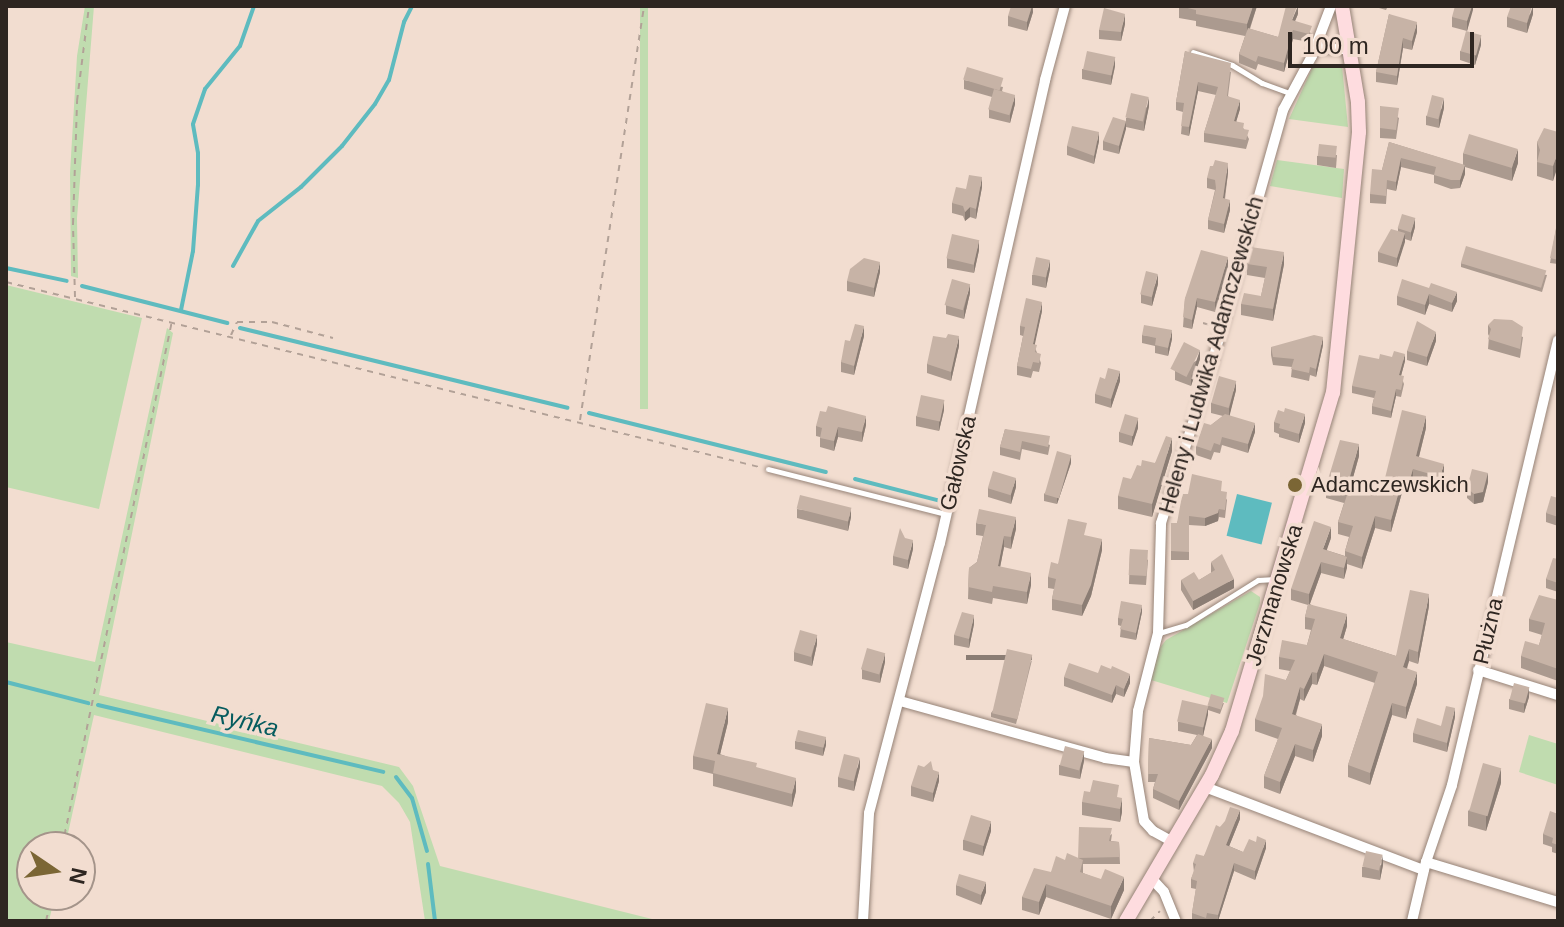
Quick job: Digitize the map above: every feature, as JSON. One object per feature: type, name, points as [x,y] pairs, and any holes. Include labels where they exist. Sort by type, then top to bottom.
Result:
[{"type":"street","name":"Gałowska","points":[[863,921],[869,813],[946,514],[1045,80],[1065,6]]},
{"type":"street","name":"Heleny i Ludwika Adamczewskich","points":[[1173,842],[1153,831],[1144,821],[1134,762],[1138,711],[1158,633],[1161,523],[1212,363],[1256,203],[1291,93],[1314,52],[1331,6]]},
{"type":"street","name":"Jerzmanowska","points":[[1126,921],[1205,787],[1232,731],[1322,440],[1339,362],[1359,132],[1342,6]]},
{"type":"street","points":[[1314,52],[1349,49]]},
{"type":"street","name":"Płużna","points":[[1412,921],[1425,866],[1452,785],[1558,340]]},
{"type":"street","points":[[1478,670],[1558,695]]},
{"type":"street","points":[[900,701],[1105,758],[1134,762]]},
{"type":"street","points":[[1205,787],[1425,866],[1558,902]]},
{"type":"street","points":[[1151,878],[1164,892],[1176,921]]},
{"type":"lane","points":[[1193,52],[1232,65],[1262,83],[1291,93]]},
{"type":"lane","points":[[768,469],[946,514]]},
{"type":"lane","points":[[1158,633],[1186,625],[1258,580],[1279,580]]},
{"type":"path","points":[[75,299],[73,224],[77,101],[89,6]]},
{"type":"path","points":[[580,421],[644,6]]},
{"type":"path","points":[[6,282],[768,469]]},
{"type":"path","points":[[65,831],[172,321]]},
{"type":"path","points":[[230,337],[237,322],[260,322],[333,338]]},
{"type":"path","points":[[1150,921],[1160,911],[1158,904]]},
{"type":"green space","points":[[85,6],[94,6],[77,218],[78,278],[71,276],[70,173],[77,56]]},
{"type":"green space","points":[[640,6],[648,6],[648,409],[640,409]]},
{"type":"green space","points":[[1314,64],[1342,66],[1348,127],[1289,119]]},
{"type":"green space","points":[[1277,160],[1344,169],[1342,198],[1270,186]]},
{"type":"green space","points":[[6,285],[142,318],[99,509],[6,487]]},
{"type":"green space","points":[[167,328],[173,333],[99,695],[399,767],[413,786],[440,866],[660,921],[425,921],[410,822],[399,803],[382,786],[94,715],[69,831],[16,831],[16,911],[51,911],[49,921],[6,921],[6,642],[95,662]]},
{"type":"green space","points":[[1251,591],[1260,597],[1260,603],[1227,703],[1151,680],[1159,649],[1166,640]]},
{"type":"green space","points":[[1529,735],[1558,744],[1558,785],[1519,772]]},
{"type":"water","points":[[1237,494],[1272,503],[1262,544],[1227,536]]},
{"type":"building","points":[[1011,6],[1032,6],[1027,22],[1008,16]]},
{"type":"building","points":[[1179,6],[1253,6],[1247,24],[1196,14],[1196,10]]},
{"type":"building","points":[[1286,6],[1297,6],[1292,20],[1312,26],[1309,34],[1293,30],[1284,63],[1258,56],[1256,62],[1239,54],[1248,28],[1278,37]]},
{"type":"building","points":[[1455,6],[1472,6],[1467,21],[1452,17]]},
{"type":"building","points":[[1511,6],[1532,6],[1527,23],[1507,17]]},
{"type":"building","points":[[1104,8],[1125,14],[1121,32],[1099,30]]},
{"type":"building","points":[[1389,14],[1417,22],[1412,41],[1403,38],[1397,76],[1376,72]]},
{"type":"building","points":[[1466,31],[1481,35],[1476,55],[1461,51]]},
{"type":"building","points":[[1087,51],[1115,57],[1111,76],[1083,70]]},
{"type":"building","points":[[1185,51],[1231,63],[1227,96],[1240,100],[1234,121],[1244,123],[1243,129],[1249,130],[1246,140],[1204,133],[1218,87],[1198,82],[1189,127],[1181,126],[1184,103],[1176,102]]},
{"type":"building","points":[[967,67],[1003,78],[1000,91],[963,79]]},
{"type":"building","points":[[994,89],[1015,95],[1009,115],[988,109]]},
{"type":"building","points":[[1131,93],[1149,97],[1143,121],[1125,117]]},
{"type":"building","points":[[1432,95],[1444,98],[1438,119],[1427,116]]},
{"type":"building","points":[[1380,106],[1399,108],[1396,130],[1380,128]]},
{"type":"building","points":[[1113,117],[1126,121],[1119,146],[1103,141]]},
{"type":"building","points":[[1072,126],[1099,132],[1094,156],[1067,146]]},
{"type":"building","points":[[1544,128],[1558,132],[1558,152],[1553,166],[1537,162],[1540,150],[1537,142]]},
{"type":"building","points":[[1469,134],[1518,149],[1512,168],[1463,153]]},
{"type":"building","points":[[1389,142],[1465,165],[1460,180],[1434,175],[1436,167],[1401,158],[1396,182],[1387,180],[1386,196],[1370,194],[1372,169],[1382,170]]},
{"type":"building","points":[[1319,144],[1337,146],[1336,158],[1318,156]]},
{"type":"building","points":[[1215,160],[1228,163],[1223,198],[1230,200],[1224,224],[1208,220],[1216,188],[1215,180],[1207,178]]},
{"type":"building","points":[[969,175],[982,177],[976,209],[970,207],[965,212],[963,206],[952,203],[956,187],[966,189]]},
{"type":"building","points":[[1402,214],[1415,218],[1411,232],[1398,228]]},
{"type":"building","points":[[1558,218],[1558,260],[1550,258]]},
{"type":"building","points":[[1391,229],[1405,233],[1397,258],[1378,252]]},
{"type":"building","points":[[952,234],[979,240],[974,265],[946,258]]},
{"type":"building","points":[[1466,246],[1546,271],[1541,288],[1461,263]]},
{"type":"building","points":[[1251,247],[1284,252],[1273,309],[1241,304],[1244,293],[1261,296],[1267,267],[1247,264]]},
{"type":"building","points":[[1201,250],[1228,257],[1215,302],[1197,298],[1192,320],[1183,317],[1185,298]]},
{"type":"building","points":[[1036,257],[1050,260],[1046,278],[1032,275]]},
{"type":"building","points":[[864,258],[880,262],[874,288],[847,281],[850,269]]},
{"type":"building","points":[[1146,271],[1158,274],[1152,297],[1140,294]]},
{"type":"building","points":[[952,279],[970,284],[963,310],[945,305]]},
{"type":"building","points":[[1402,279],[1429,288],[1431,283],[1457,292],[1452,303],[1429,294],[1425,305],[1397,296]]},
{"type":"building","points":[[1026,298],[1042,302],[1033,344],[1037,345],[1035,352],[1041,354],[1039,363],[1033,362],[1031,369],[1017,366],[1025,327],[1020,326]]},
{"type":"building","points":[[1494,319],[1512,320],[1523,327],[1520,349],[1488,339],[1491,329],[1488,325]]},
{"type":"building","points":[[1417,321],[1436,332],[1427,357],[1407,351]]},
{"type":"building","points":[[855,324],[864,326],[854,366],[841,362],[845,340],[850,341]]},
{"type":"building","points":[[1144,325],[1172,330],[1168,348],[1155,345],[1156,338],[1142,335]]},
{"type":"building","points":[[948,334],[959,336],[951,372],[927,364],[933,336],[946,338]]},
{"type":"building","points":[[1314,335],[1323,337],[1316,369],[1310,367],[1309,373],[1291,369],[1294,359],[1273,357],[1271,347]]},
{"type":"building","points":[[1184,342],[1200,350],[1186,377],[1170,369]]},
{"type":"building","points":[[1394,351],[1405,354],[1399,375],[1404,376],[1401,390],[1396,389],[1391,411],[1372,406],[1376,391],[1352,386],[1359,355],[1379,359],[1380,354],[1392,357]]},
{"type":"building","points":[[1108,368],[1120,371],[1111,399],[1095,394],[1100,377],[1105,379]]},
{"type":"building","points":[[1219,376],[1236,381],[1229,408],[1211,403]]},
{"type":"building","points":[[921,395],[944,400],[940,422],[916,417]]},
{"type":"building","points":[[828,406],[866,416],[862,432],[838,427],[834,441],[820,438],[822,428],[816,426],[820,411],[826,412]]},
{"type":"building","points":[[1285,408],[1305,414],[1299,434],[1279,428],[1280,424],[1274,422],[1278,410],[1284,412]]},
{"type":"building","points":[[1402,410],[1426,416],[1416,456],[1444,464],[1440,477],[1413,469],[1410,479],[1403,477],[1391,520],[1375,516],[1362,557],[1345,551],[1353,526],[1338,522],[1348,492],[1326,486],[1340,440],[1359,444],[1349,480],[1382,490]]},
{"type":"building","points":[[1125,414],[1138,418],[1133,436],[1119,432]]},
{"type":"building","points":[[1225,414],[1255,423],[1248,444],[1222,437],[1220,445],[1214,443],[1211,451],[1196,446],[1204,423],[1211,425]]},
{"type":"building","points":[[1005,429],[1050,436],[1048,447],[1022,441],[1020,452],[1000,447]]},
{"type":"building","points":[[1166,436],[1172,438],[1152,504],[1118,496],[1123,477],[1131,479],[1142,460],[1155,463]]},
{"type":"building","points":[[1057,451],[1071,455],[1059,498],[1045,494]]},
{"type":"building","points":[[1472,469],[1488,473],[1483,492],[1474,494],[1467,488]]},
{"type":"building","points":[[993,471],[1016,478],[1011,495],[988,488]]},
{"type":"building","points":[[1192,474],[1222,481],[1221,491],[1227,492],[1225,510],[1219,509],[1218,513],[1205,518],[1189,516],[1189,552],[1171,551],[1171,523],[1177,523],[1183,494],[1188,494]]},
{"type":"building","points":[[800,495],[851,508],[848,521],[797,509]]},
{"type":"building","points":[[1551,496],[1558,498],[1558,517],[1546,513]]},
{"type":"building","points":[[979,509],[1016,517],[1011,537],[1004,536],[998,566],[1031,573],[1027,592],[993,586],[992,592],[968,587],[969,568],[977,562],[986,525],[976,523]]},
{"type":"building","points":[[1068,519],[1087,523],[1084,535],[1102,539],[1091,585],[1082,605],[1052,599],[1056,579],[1048,577],[1051,562],[1058,564]]},
{"type":"building","points":[[1314,521],[1331,527],[1323,549],[1347,557],[1344,568],[1321,562],[1309,594],[1291,589]]},
{"type":"building","points":[[900,528],[905,538],[913,540],[908,560],[893,556]]},
{"type":"building","points":[[1130,549],[1148,550],[1147,576],[1129,575]]},
{"type":"building","points":[[1222,554],[1234,579],[1193,601],[1181,580],[1194,572],[1199,580],[1215,570],[1211,562]]},
{"type":"building","points":[[1553,558],[1558,559],[1558,583],[1546,579]]},
{"type":"building","points":[[1410,590],[1429,594],[1418,652],[1409,649],[1403,667],[1417,672],[1406,707],[1392,703],[1370,773],[1348,765],[1378,672],[1324,654],[1317,673],[1312,672],[1304,689],[1300,687],[1292,714],[1322,724],[1313,750],[1295,744],[1280,782],[1264,776],[1282,728],[1255,719],[1263,696],[1265,674],[1286,680],[1295,660],[1279,657],[1282,640],[1307,645],[1315,619],[1305,617],[1308,604],[1347,614],[1340,638],[1396,656]]},
{"type":"building","points":[[1539,595],[1558,600],[1558,669],[1521,656],[1525,641],[1539,645],[1545,623],[1529,619]]},
{"type":"building","points":[[1121,601],[1142,605],[1136,633],[1120,629],[1123,619],[1118,618]]},
{"type":"building","points":[[962,612],[974,615],[969,639],[954,635]]},
{"type":"building","points":[[800,630],[817,635],[811,657],[794,652]]},
{"type":"building","points":[[867,648],[885,653],[879,674],[861,669]]},
{"type":"building","points":[[1007,649],[1032,655],[1017,719],[992,713]]},
{"type":"building","points":[[1069,663],[1098,673],[1101,665],[1130,674],[1124,689],[1116,685],[1112,695],[1064,677]]},
{"type":"building","points":[[1514,683],[1529,687],[1525,704],[1510,699]]},
{"type":"building","points":[[1211,694],[1224,698],[1221,710],[1207,705]]},
{"type":"building","points":[[1182,700],[1208,706],[1203,728],[1177,721]]},
{"type":"building","points":[[706,703],[728,708],[717,754],[757,763],[756,767],[796,778],[792,794],[713,773],[715,761],[693,756]]},
{"type":"building","points":[[1446,706],[1455,708],[1447,743],[1413,733],[1417,718],[1441,726]]},
{"type":"building","points":[[798,730],[826,737],[823,748],[795,741]]},
{"type":"building","points":[[1198,734],[1212,739],[1179,801],[1153,789],[1158,774],[1148,774],[1149,738],[1191,745]]},
{"type":"building","points":[[1065,746],[1084,751],[1079,770],[1060,765]]},
{"type":"building","points":[[844,754],[860,758],[854,781],[838,777]]},
{"type":"building","points":[[931,761],[933,770],[939,772],[933,793],[911,786],[918,765],[924,767]]},
{"type":"building","points":[[1483,763],[1501,768],[1487,816],[1469,811]]},
{"type":"building","points":[[1093,780],[1119,785],[1117,797],[1122,798],[1120,809],[1082,802],[1084,791],[1090,792]]},
{"type":"building","points":[[1230,807],[1240,810],[1226,845],[1243,852],[1249,839],[1256,842],[1257,836],[1266,840],[1255,871],[1234,863],[1218,915],[1207,913],[1206,918],[1192,913],[1197,881],[1191,879],[1196,864],[1193,863],[1196,854],[1204,856],[1216,825],[1220,827],[1225,821]]},
{"type":"building","points":[[1550,811],[1558,814],[1558,845],[1552,843],[1553,838],[1543,834]]},
{"type":"building","points":[[971,815],[991,821],[983,846],[963,840]]},
{"type":"building","points":[[1079,827],[1112,828],[1109,841],[1119,842],[1120,857],[1078,858]]},
{"type":"building","points":[[1366,851],[1383,855],[1379,870],[1362,867]]},
{"type":"building","points":[[1067,853],[1083,860],[1080,872],[1101,879],[1105,869],[1124,877],[1111,906],[1046,884],[1039,902],[1022,897],[1034,868],[1051,872],[1056,856],[1065,860]]},
{"type":"building","points":[[959,874],[986,882],[981,895],[956,885]]},
{"type":"waterway","points":[[181,310],[193,251],[198,185],[198,153],[193,124],[205,89],[240,46],[254,6]]},
{"type":"waterway","points":[[233,266],[258,221],[301,187],[342,146],[375,104],[389,80],[404,22],[412,6]]},
{"type":"waterway","points":[[6,268],[67,281]]},
{"type":"waterway","points":[[82,286],[227,323]]},
{"type":"waterway","points":[[240,328],[567,408]]},
{"type":"waterway","points":[[589,413],[826,472]]},
{"type":"waterway","points":[[855,479],[937,500]]},
{"type":"waterway","name":"Ryńka","points":[[6,682],[88,703]]},
{"type":"waterway","name":"Ryńka","points":[[98,705],[383,772]]},
{"type":"waterway","name":"Ryńka","points":[[396,777],[412,798],[427,851]]},
{"type":"waterway","name":"Ryńka","points":[[428,864],[435,921]]},
{"type":"place","name":"Adamczewskich","points":[[1295,485]]}]
